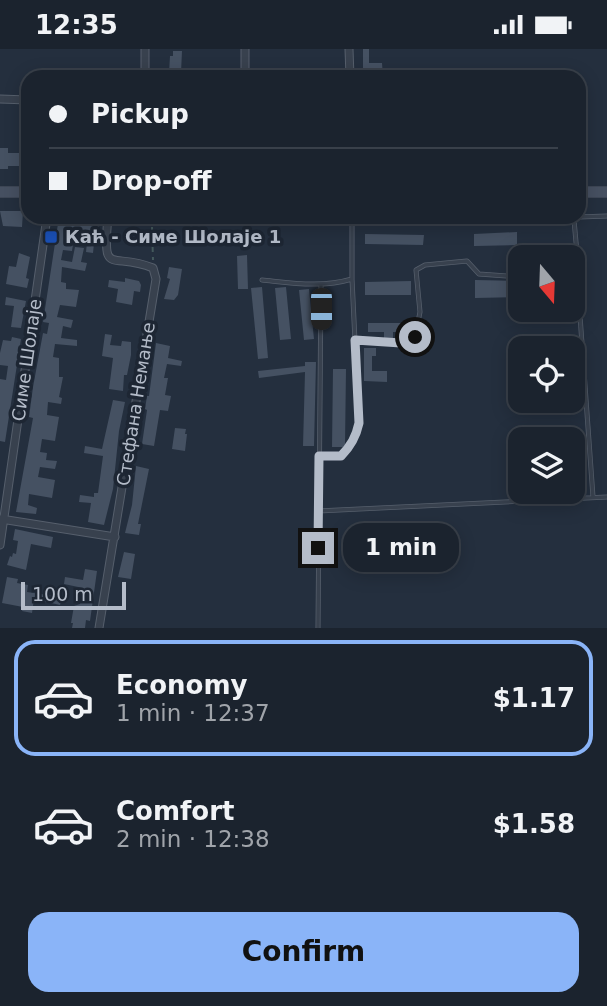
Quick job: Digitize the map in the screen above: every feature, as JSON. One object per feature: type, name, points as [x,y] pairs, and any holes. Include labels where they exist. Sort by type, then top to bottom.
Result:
[{"type":"main road","points":[[0,192],[21,192]]},
{"type":"main road","points":[[586,192],[607,192]]},
{"type":"street","points":[[145,49],[145,70]]},
{"type":"street","points":[[245,49],[245,70]]},
{"type":"street","points":[[349,49],[350,70]]},
{"type":"street","points":[[0,99],[21,100]]},
{"type":"street","name":"Симе Шолаје","points":[[0,545],[46,224]]},
{"type":"street","points":[[107,224],[105,243],[109,258],[153,268]]},
{"type":"street","name":"Стефана Немање","points":[[99,628],[156,279],[153,268]]},
{"type":"street","points":[[2,519],[114,537]]},
{"type":"lane","points":[[586,217],[607,216]]},
{"type":"lane","points":[[319,456],[341,456],[351,447],[359,423],[352,224]]},
{"type":"lane","points":[[574,224],[576,245]]},
{"type":"lane","points":[[355,340],[401,343],[415,337],[420,312],[416,270],[425,265],[467,261],[479,274],[508,276]]},
{"type":"lane","points":[[262,280],[321,284],[352,279]]},
{"type":"lane","points":[[318,628],[321,284]]},
{"type":"lane","points":[[580,322],[593,497]]},
{"type":"lane","points":[[318,511],[607,497]]},
{"type":"path","points":[[152,224],[153,268]]},
{"type":"building","points":[[363,49],[369,49],[369,63],[382,63],[382,70],[363,70]]},
{"type":"building","points":[[173,51],[182,51],[181,70],[169,70],[170,56],[173,56]]},
{"type":"building","points":[[21,144],[21,166],[0,169],[0,148],[8,148],[8,153],[20,153]]},
{"type":"building","points":[[0,211],[21,211],[22,227],[3,226]]},
{"type":"building","points":[[58,224],[99,226],[98,234],[95,234],[93,253],[86,252],[88,233],[67,229],[64,242],[73,244],[72,251],[63,250],[61,260],[72,262],[75,247],[84,248],[81,262],[87,263],[85,271],[62,267],[61,282],[66,283],[66,289],[79,290],[76,307],[60,305],[57,317],[73,320],[71,328],[63,326],[61,338],[77,340],[77,346],[55,344],[53,357],[59,358],[59,377],[63,377],[59,397],[62,398],[61,404],[48,402],[47,415],[59,417],[55,441],[42,439],[40,452],[47,453],[46,460],[57,461],[55,469],[40,467],[38,477],[55,480],[52,498],[29,494],[28,505],[37,508],[36,514],[16,512],[33,418],[29,417],[33,387],[43,333],[47,334],[49,323],[43,322]]},
{"type":"building","points":[[264,224],[324,224],[324,225]]},
{"type":"building","points":[[517,232],[517,245],[474,246],[474,234]]},
{"type":"building","points":[[365,234],[424,235],[423,245],[365,244]]},
{"type":"building","points":[[19,253],[30,257],[27,288],[6,284],[9,266],[16,267]]},
{"type":"building","points":[[247,255],[248,289],[238,289],[237,256]]},
{"type":"building","points":[[169,267],[182,269],[178,295],[174,300],[164,299],[170,279],[167,278]]},
{"type":"building","points":[[125,278],[139,281],[141,285],[140,292],[134,291],[132,305],[116,302],[118,289],[108,287],[109,280],[125,282]]},
{"type":"building","points":[[475,280],[508,281],[508,297],[475,298]]},
{"type":"building","points":[[411,281],[411,295],[365,295],[365,282]]},
{"type":"building","points":[[262,287],[268,358],[258,359],[251,288]]},
{"type":"building","points":[[286,287],[291,339],[280,340],[275,288]]},
{"type":"building","points":[[309,289],[314,339],[304,340],[299,290]]},
{"type":"building","points":[[6,297],[26,301],[21,328],[11,327],[14,306],[5,305]]},
{"type":"building","points":[[368,323],[410,323],[410,332],[393,332],[393,338],[384,338],[384,332],[368,332]]},
{"type":"building","points":[[105,334],[112,335],[110,345],[121,346],[122,341],[131,342],[123,391],[109,389],[113,358],[102,356]]},
{"type":"building","points":[[12,337],[21,339],[5,442],[0,441],[0,379],[6,380],[8,366],[0,365],[0,353],[3,340],[11,341]]},
{"type":"building","points":[[156,343],[170,346],[168,358],[182,361],[181,366],[167,364],[165,395],[171,396],[168,411],[160,410],[154,446],[142,444]]},
{"type":"building","points":[[364,348],[376,348],[376,356],[372,356],[372,371],[387,371],[387,382],[364,381]]},
{"type":"building","points":[[305,362],[316,362],[314,446],[303,446],[305,372],[259,378],[258,371],[305,366]]},
{"type":"building","points":[[333,369],[346,369],[343,447],[332,447]]},
{"type":"building","points":[[113,400],[125,402],[113,489],[104,525],[88,522],[91,503],[79,502],[80,495],[94,497],[94,493],[98,493],[103,456],[84,453],[85,446],[102,449]]},
{"type":"building","points":[[175,428],[186,429],[185,451],[172,449]]},
{"type":"building","points":[[136,466],[149,469],[138,524],[141,524],[139,535],[125,533],[132,505]]},
{"type":"building","points":[[15,529],[53,537],[51,548],[31,544],[26,570],[7,565],[10,556],[16,554],[18,541],[13,540]]},
{"type":"building","points":[[124,552],[135,554],[131,579],[118,577]]},
{"type":"building","points":[[85,569],[97,571],[90,621],[86,620],[85,628],[72,628],[74,606],[80,604],[83,588],[64,584],[65,577],[83,580]]},
{"type":"building","points":[[7,577],[28,585],[27,592],[62,597],[60,605],[34,599],[32,613],[22,611],[23,607],[2,603]]},
{"type":"place","name":"Каћ - Симе Шолаје 1","points":[[51,237]]},
{"type":"route","points":[[318,548],[319,456],[341,456],[351,447],[359,423],[355,340],[401,343],[415,337]]}]
